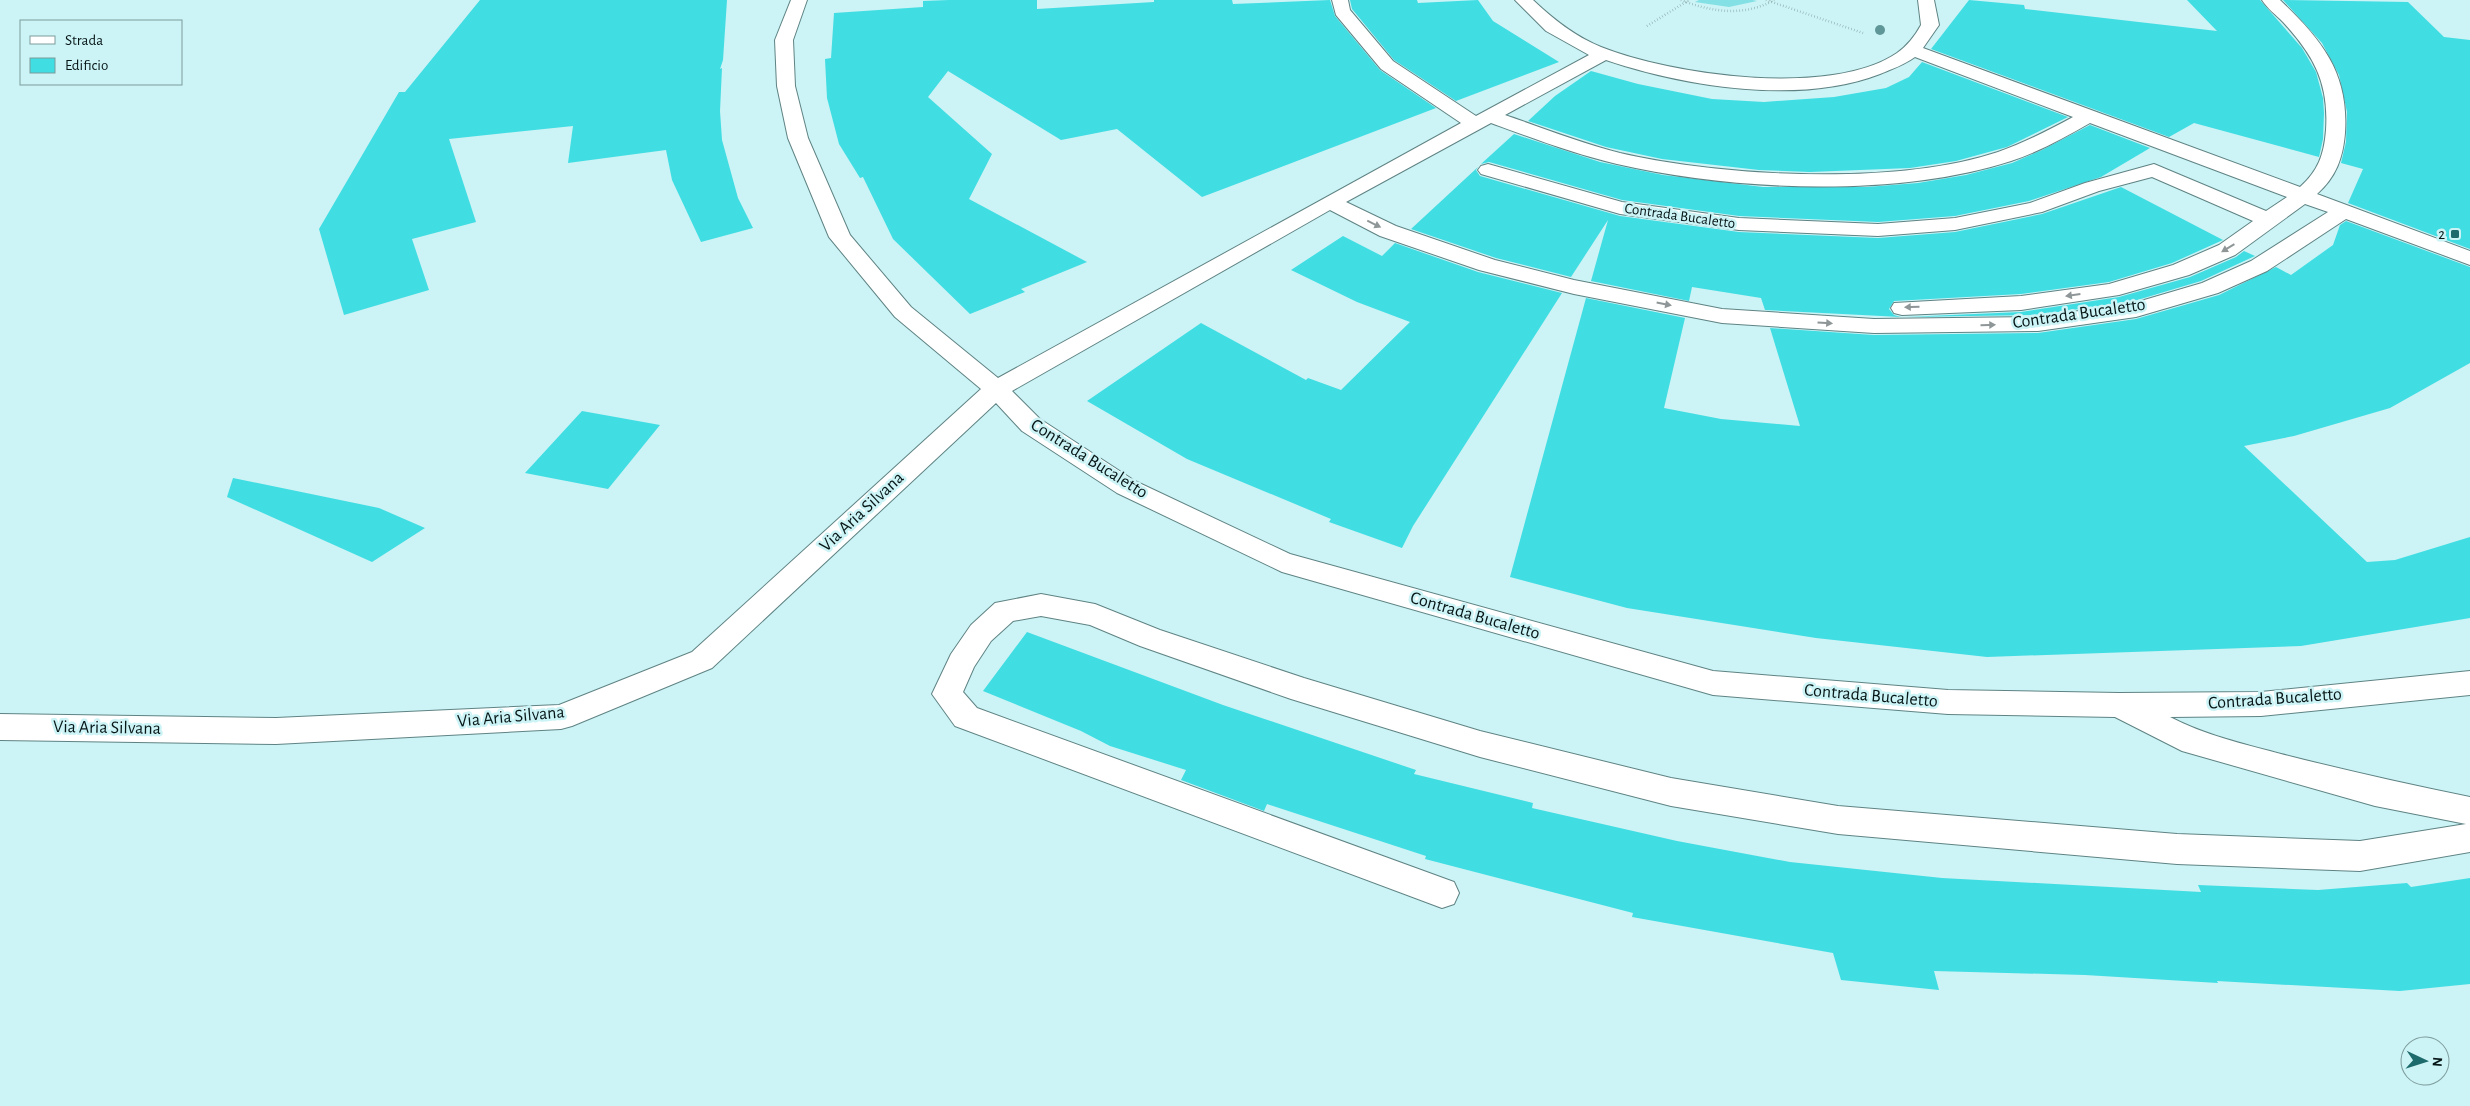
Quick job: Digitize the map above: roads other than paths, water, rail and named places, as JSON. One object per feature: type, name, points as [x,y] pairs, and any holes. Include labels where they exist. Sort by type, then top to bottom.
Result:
[{"type":"street","name":"Contrada Bucaletto","points":[[799,0],[784,40],[786,86],[798,138],[840,237],[903,312],[996,389],[1032,424],[1126,487],[1292,565],[1713,683],[1948,702],[2119,705],[2261,704],[2470,683]]},
{"type":"street","points":[[1340,0],[1342,11],[1387,65],[1426,93],[1483,120],[1634,162],[1782,178],[1859,178],[1948,171],[2005,156],[2050,137],[2088,116]]},
{"type":"street","points":[[1523,0],[1538,18],[1555,31],[1602,55],[1661,72],[1709,79],[1773,84],[1840,79],[1876,72],[1898,61],[1912,50],[1930,25],[1926,0]]},
{"type":"street","points":[[1354,191],[1401,221],[1496,252],[1580,274],[1720,299],[1867,309],[2021,303],[2111,290],[2181,270],[2227,250],[2303,196],[2326,171],[2334,146],[2336,117],[2334,88],[2323,65],[2306,38],[2270,0]]},
{"type":"street","points":[[1912,50],[2470,258]]},
{"type":"street","name":"Via Aria Silvana","points":[[0,727],[276,731],[561,717],[702,660],[996,389],[1330,202],[1354,191],[1602,55]]},
{"type":"street","name":"Contrada Bucaletto","points":[[1488,170],[1620,208],[1738,224],[1878,230],[1955,224],[2035,208],[2092,187],[2154,170],[2268,220]]},
{"type":"street","name":"Contrada Bucaletto","points":[[1330,202],[1388,231],[1478,262],[1574,287],[1722,316],[1874,326],[2038,324],[2136,310],[2210,288],[2259,266],[2344,211]]},
{"type":"street","points":[[1442,893],[966,717],[947,694],[961,662],[981,633],[1005,612],[1041,605],[1095,615],[1150,638],[1302,690],[1480,744],[1671,792],[1838,820],[2178,849],[2360,856],[2470,838]]},
{"type":"street","points":[[2119,705],[2182,738],[2259,762],[2375,792],[2470,812]]},
{"type":"place","name":"2","points":[[2455,234]]}]
